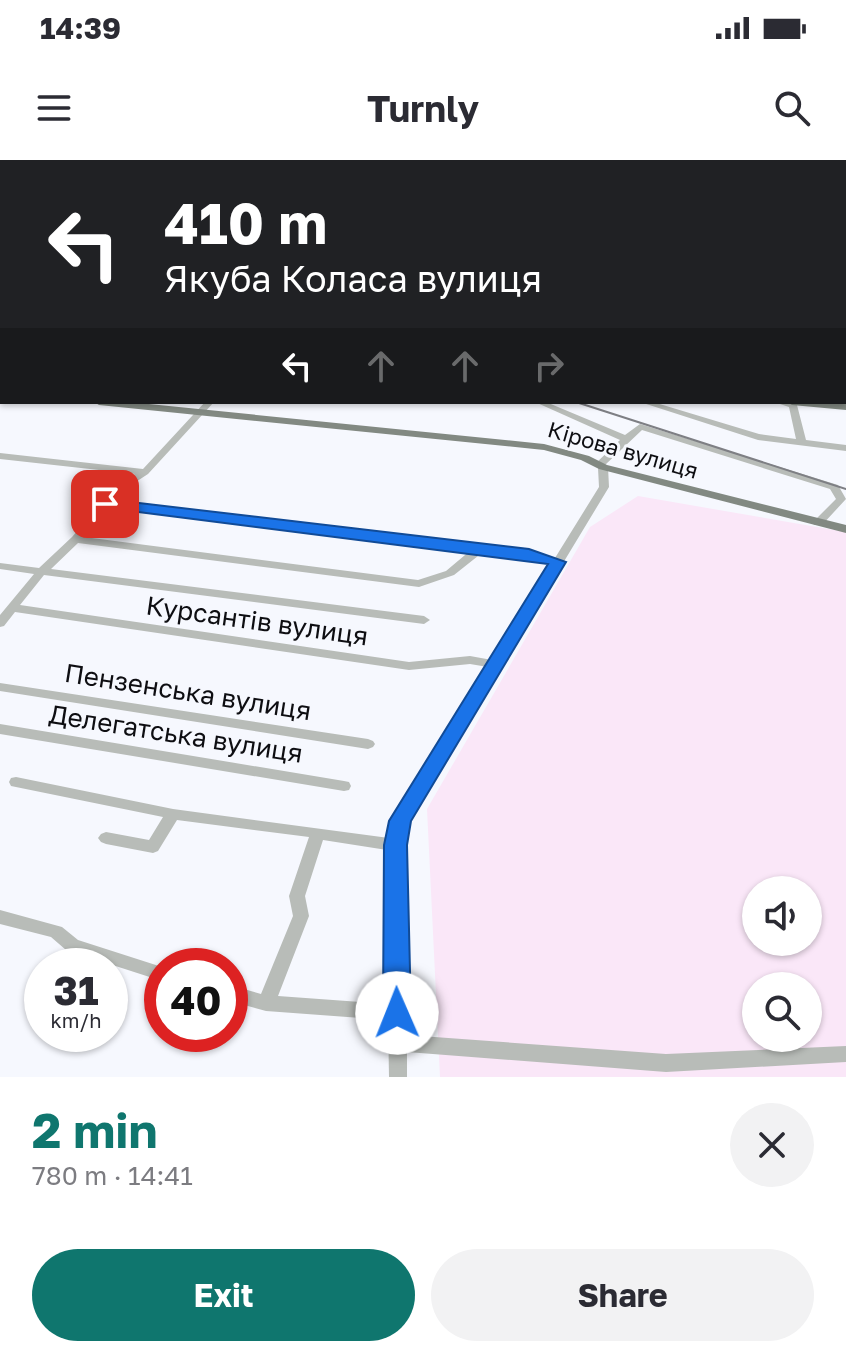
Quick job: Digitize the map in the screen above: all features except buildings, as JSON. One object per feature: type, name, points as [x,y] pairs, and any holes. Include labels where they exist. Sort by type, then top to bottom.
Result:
[{"type":"main road","name":"Кірова вулиця","points":[[119,404],[544,447],[601,466],[846,529]]},
{"type":"main road","points":[[806,404],[846,407]]},
{"type":"street","points":[[0,623],[41,572],[76,539],[121,487],[145,472],[208,404]]},
{"type":"street","points":[[544,404],[626,439]]},
{"type":"street","points":[[651,404],[758,437],[846,448]]},
{"type":"street","points":[[793,404],[802,444]]},
{"type":"street","points":[[398,1077],[395,845],[400,821],[604,487],[601,466],[640,427],[834,487],[841,499],[818,523]]},
{"type":"street","points":[[0,456],[145,472]]},
{"type":"street","points":[[105,504],[480,549],[558,562]]},
{"type":"street","points":[[76,539],[419,584],[450,573],[480,549]]},
{"type":"street","points":[[0,566],[424,620]]},
{"type":"street","name":"Курсантів вулиця","points":[[13,608],[404,666],[470,660],[495,664]]},
{"type":"street","name":"Пензенська вулиця","points":[[0,687],[368,744]]},
{"type":"street","name":"Делегатська вулиця","points":[[0,729],[344,786]]},
{"type":"street","points":[[16,782],[173,814],[395,845]]},
{"type":"street","points":[[106,838],[153,847],[173,814]]},
{"type":"street","points":[[266,1003],[301,916],[297,896],[318,833]]},
{"type":"street","points":[[0,917],[56,932],[72,945],[144,968]]},
{"type":"street","points":[[248,998],[266,1003],[397,1013]]},
{"type":"street","points":[[397,1043],[666,1063],[846,1054]]},
{"type":"shaded area","points":[[638,496],[846,532],[846,1077],[440,1077],[427,809],[590,527]]},
{"type":"railway","points":[[582,404],[846,489]]},
{"type":"route","points":[[105,504],[529,554],[558,562],[400,821],[395,845],[397,1013]]}]
